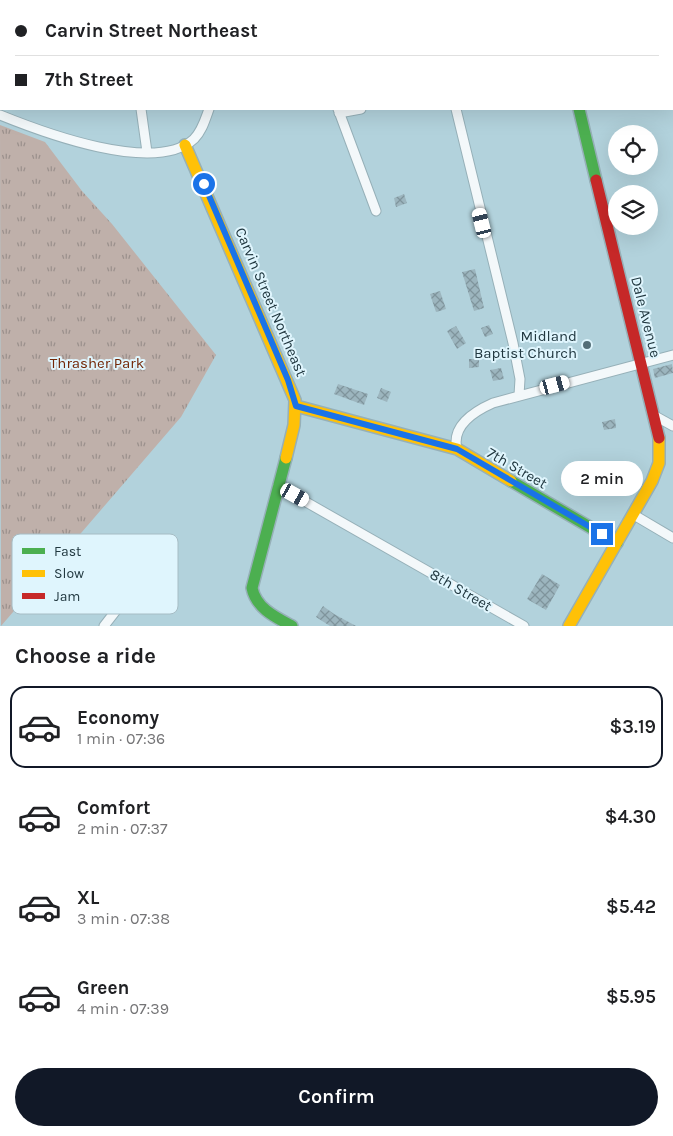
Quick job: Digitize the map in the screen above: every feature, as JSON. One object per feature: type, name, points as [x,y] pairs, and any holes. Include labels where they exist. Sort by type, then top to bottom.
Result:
[{"type":"street","points":[[142,110],[147,152]]},
{"type":"street","points":[[0,115],[82,144],[147,152],[186,145],[200,132],[209,110]]},
{"type":"street","points":[[456,110],[513,343],[520,379],[519,395]]},
{"type":"street","name":"Dale Avenue","points":[[569,626],[634,515],[660,463],[661,441],[580,110]]},
{"type":"street","points":[[338,111],[376,211]]},
{"type":"street","name":"Carvin Street Northeast","points":[[186,145],[288,380],[296,406],[294,425],[252,594],[259,605],[292,626]]},
{"type":"street","points":[[457,449],[457,436],[460,428],[472,414],[493,403],[511,400],[519,395],[673,355]]},
{"type":"street","name":"7th Street","points":[[296,406],[457,449],[617,543]]},
{"type":"street","points":[[655,416],[673,426]]},
{"type":"street","name":"8th Street","points":[[278,486],[524,626]]},
{"type":"street","points":[[634,515],[673,538]]},
{"type":"street","points":[[104,626],[113,614]]},
{"type":"green space","name":"Thrasher Park","points":[[0,125],[45,142],[82,191],[112,224],[216,355],[181,417],[80,534],[12,534],[12,613],[1,626]]},
{"type":"building","points":[[404,194],[407,203],[396,207],[394,198]]},
{"type":"building","points":[[475,269],[484,308],[474,311],[462,272]]},
{"type":"building","points":[[440,291],[446,309],[436,312],[430,294]]},
{"type":"building","points":[[489,325],[493,334],[485,337],[481,328]]},
{"type":"building","points":[[456,326],[466,343],[457,349],[447,331]]},
{"type":"building","points":[[469,359],[479,359],[479,367],[469,368]]},
{"type":"building","points":[[672,364],[673,373],[655,378],[653,369]]},
{"type":"building","points":[[501,368],[504,379],[493,381],[490,370]]},
{"type":"building","points":[[338,384],[368,394],[364,405],[334,394]]},
{"type":"building","points":[[381,388],[391,392],[387,402],[377,398]]},
{"type":"building","points":[[615,419],[616,428],[604,430],[602,422]]},
{"type":"building","points":[[596,467],[605,473],[600,482],[590,477]]},
{"type":"building","points":[[542,574],[560,585],[546,610],[527,599]]},
{"type":"building","points":[[323,606],[356,626],[330,626],[316,617]]},
{"type":"traffic: fast","points":[[579,110],[596,180]]},
{"type":"traffic: fast","points":[[286,458],[252,588],[254,595],[267,611],[292,626]]},
{"type":"traffic: fast","points":[[511,481],[617,543]]},
{"type":"traffic: slow","points":[[185,145],[295,400],[294,425],[286,458]]},
{"type":"traffic: slow","points":[[296,406],[457,449],[511,481]]},
{"type":"traffic: slow","points":[[569,626],[652,481],[659,463],[659,438]]},
{"type":"traffic: jam","points":[[596,180],[659,438]]},
{"type":"place","name":"Midland Baptist Church","points":[[587,345]]},
{"type":"route","points":[[204,184],[288,380],[296,406],[457,449],[602,534]]}]
